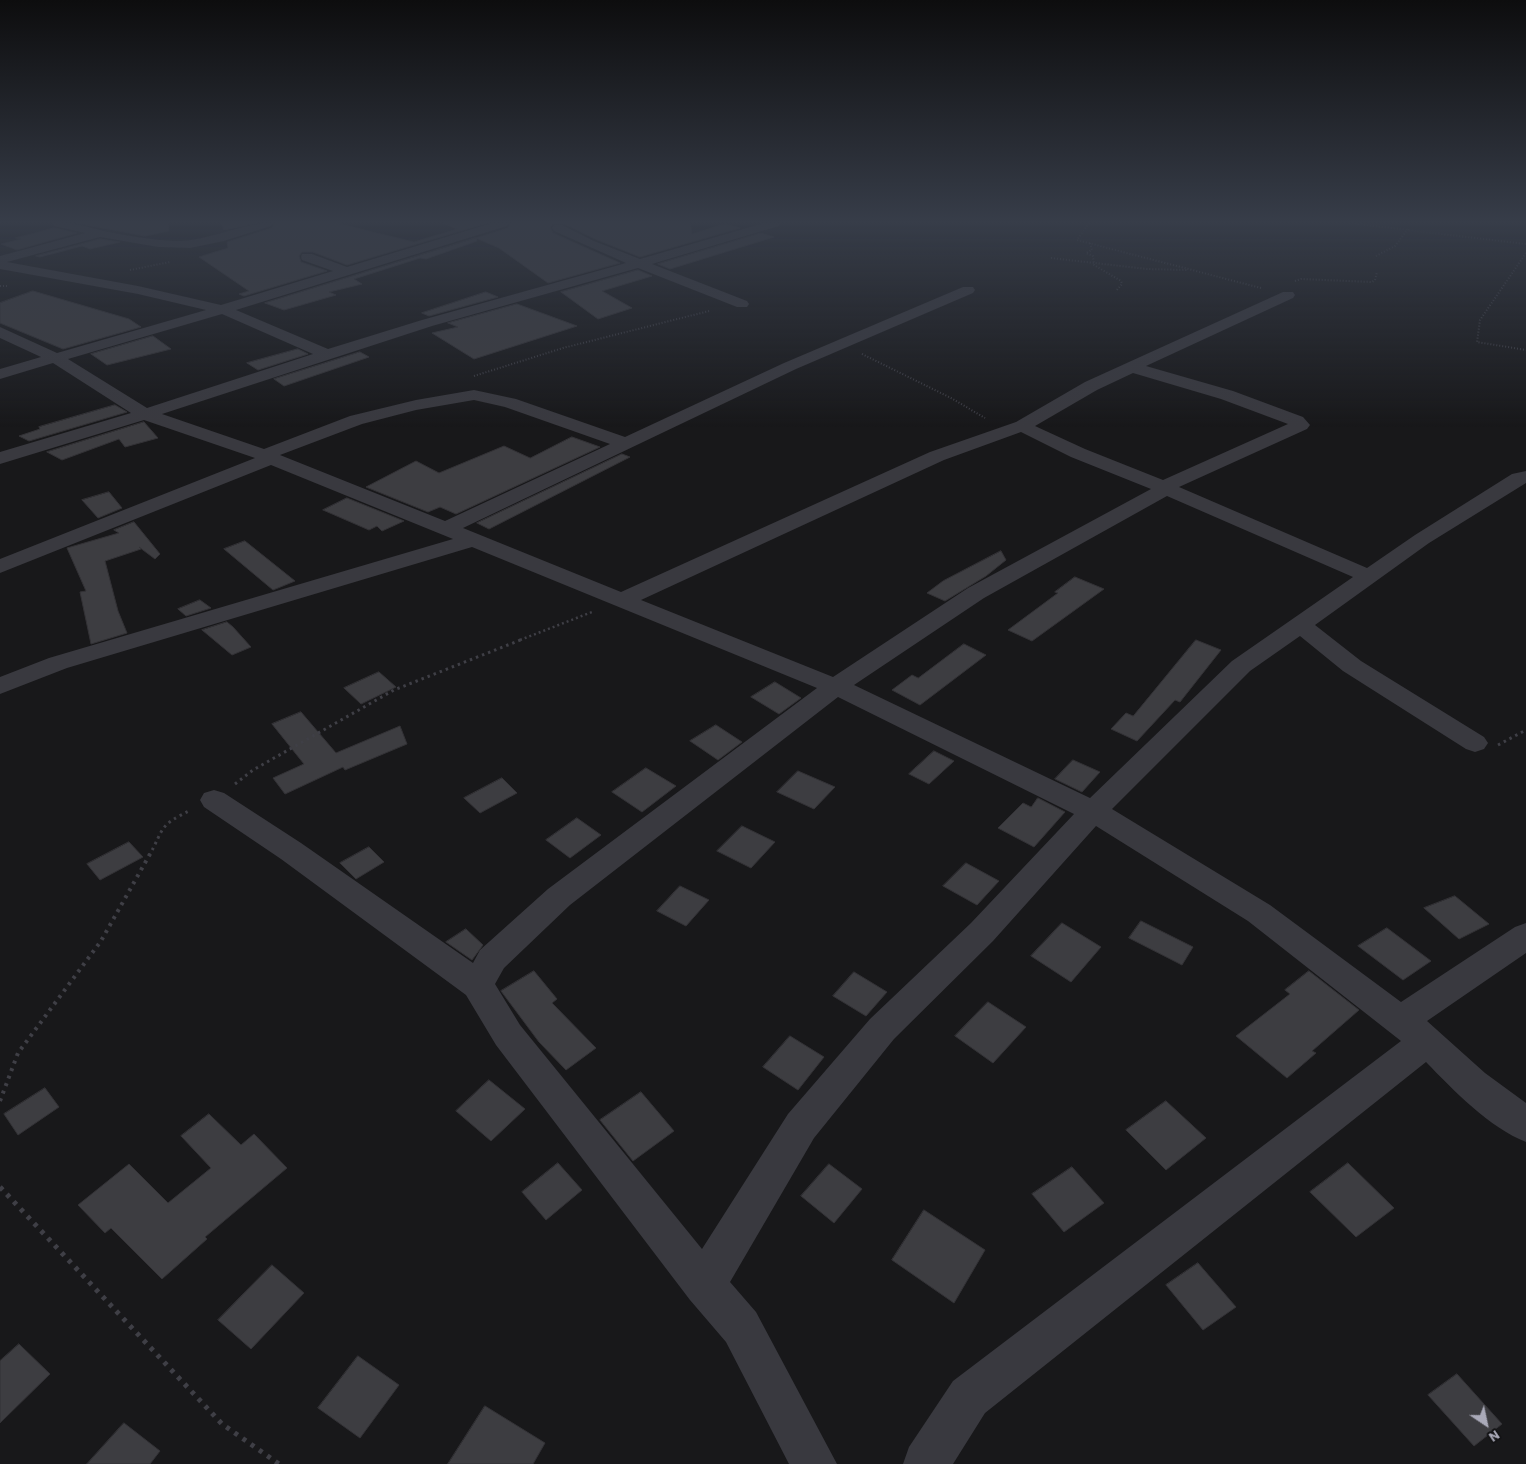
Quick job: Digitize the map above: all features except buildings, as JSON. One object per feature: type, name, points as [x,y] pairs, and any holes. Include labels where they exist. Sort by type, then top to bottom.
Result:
[{"type":"street","points":[[147,291],[222,310],[272,328],[297,343],[329,356]]},
{"type":"street","points":[[0,374],[281,291]]},
{"type":"street","points":[[0,458],[147,415],[426,324],[543,291]]},
{"type":"street","points":[[710,291],[742,304]]},
{"type":"street","points":[[447,528],[625,443],[842,344],[965,291]]},
{"type":"street","points":[[622,600],[937,456],[1014,428],[1091,386],[1288,295]]},
{"type":"street","points":[[0,332],[54,358],[147,415],[267,457],[475,539],[835,687],[1093,811],[1259,913],[1413,1031],[1472,1084],[1526,1125]]},
{"type":"street","points":[[478,985],[492,959],[559,897],[835,687],[976,593],[1165,488],[1176,480],[1228,459],[1280,431],[1301,425],[1301,423],[1227,395],[1131,367]]},
{"type":"street","points":[[0,567],[356,420],[416,404],[474,395],[510,403],[625,443]]},
{"type":"street","points":[[1014,428],[1165,488],[1368,576]]},
{"type":"street","points":[[705,1285],[729,1242],[801,1126],[882,1029],[982,932],[1093,811],[1242,666],[1422,539],[1519,478],[1526,477]]},
{"type":"street","points":[[0,686],[58,662],[475,539]]},
{"type":"street","points":[[1300,624],[1352,666],[1475,743]]},
{"type":"street","points":[[214,800],[291,850],[478,985],[508,1035],[705,1285],[741,1327],[814,1464]]},
{"type":"street","points":[[926,1464],[969,1397],[1526,936]]},
{"type":"path","points":[[1274,291],[1288,295],[1288,291]]},
{"type":"path","points":[[1500,291],[1480,320],[1476,342],[1526,350]]},
{"type":"path","points":[[468,378],[563,348],[742,304]]},
{"type":"path","points":[[842,344],[1014,428]]},
{"type":"path","points":[[1475,743],[1494,746],[1526,730]]},
{"type":"path","points":[[0,1187],[222,1424],[279,1464]]}]
